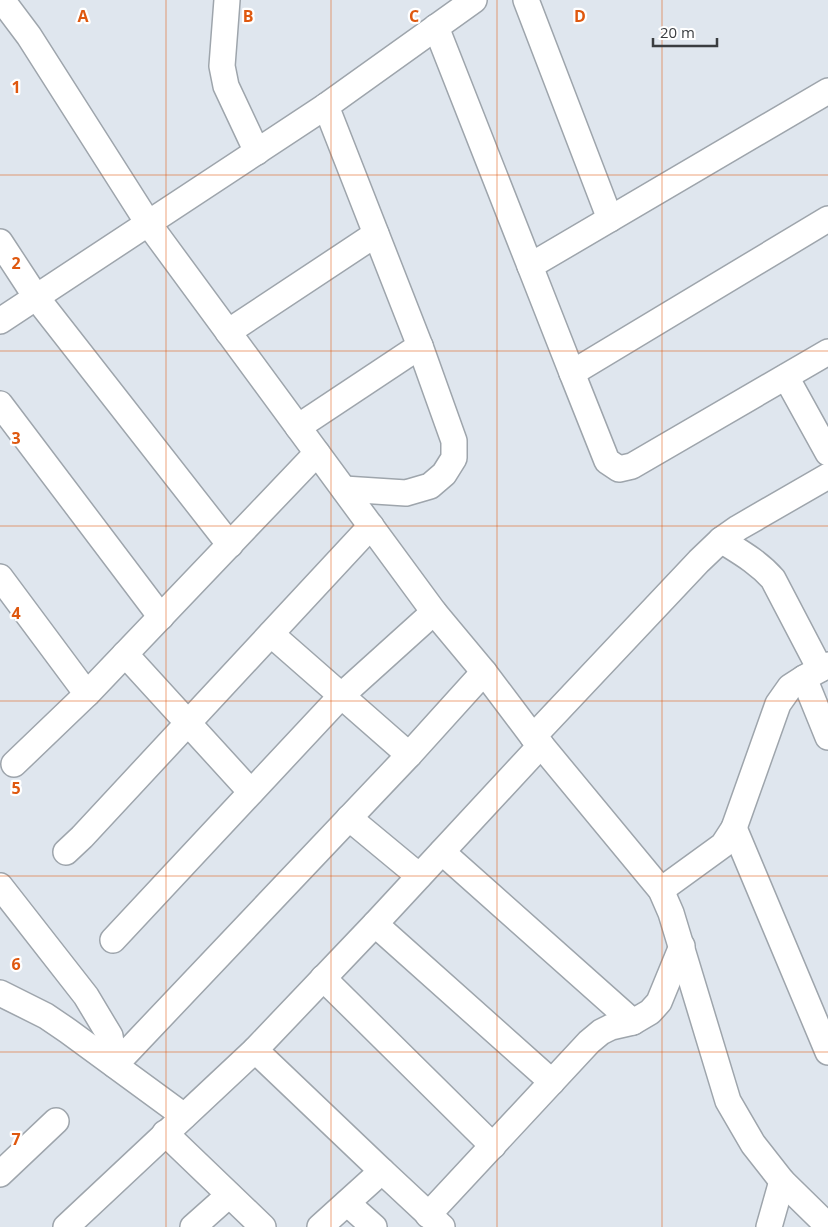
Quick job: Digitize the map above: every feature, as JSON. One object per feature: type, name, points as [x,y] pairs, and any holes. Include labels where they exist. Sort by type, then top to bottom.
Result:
[{"type":"street","points":[[2,0],[29,36],[148,223],[434,612],[484,672],[537,741],[661,890],[682,946],[728,1101],[753,1144],[782,1181],[828,1226]]},
{"type":"street","points":[[227,0],[222,66],[226,86],[257,152]]},
{"type":"street","points":[[0,321],[326,106],[474,0]]},
{"type":"street","points":[[526,0],[610,219]]},
{"type":"street","points":[[436,27],[608,461],[619,469],[632,466],[828,352]]},
{"type":"street","points":[[530,266],[828,91]]},
{"type":"street","points":[[326,106],[420,346],[454,441],[454,458],[444,474],[430,486],[406,494],[344,489]]},
{"type":"street","points":[[572,373],[828,219]]},
{"type":"street","points":[[228,332],[376,234]]},
{"type":"street","points":[[0,242],[36,297],[230,545]]},
{"type":"street","points":[[298,427],[420,346]]},
{"type":"street","points":[[786,377],[828,453]]},
{"type":"street","points":[[0,404],[161,617]]},
{"type":"street","points":[[14,764],[87,694],[317,453]]},
{"type":"street","points":[[66,1227],[255,1050],[375,924],[442,852],[537,741],[699,561],[721,540],[738,528],[828,476]]},
{"type":"street","points":[[66,852],[371,526]]},
{"type":"street","points":[[721,540],[754,560],[773,579],[817,671],[828,738]]},
{"type":"street","points":[[0,577],[87,694]]},
{"type":"street","points":[[113,940],[342,695],[434,612]]},
{"type":"street","points":[[271,634],[409,755]]},
{"type":"street","points":[[125,654],[251,792]]},
{"type":"street","points":[[661,890],[723,845],[734,828],[778,704],[790,687],[817,671]]},
{"type":"street","points":[[115,1065],[409,755],[484,672]]},
{"type":"street","points":[[349,818],[419,876]]},
{"type":"street","points":[[734,828],[828,1052]]},
{"type":"street","points":[[442,852],[632,1022]]},
{"type":"street","points":[[0,886],[86,996],[110,1036],[115,1065]]},
{"type":"street","points":[[375,924],[552,1082]]},
{"type":"street","points":[[255,1050],[435,1221],[493,1146],[589,1042],[601,1032],[611,1027],[632,1022],[650,1012],[658,1002],[682,946]]},
{"type":"street","points":[[323,978],[493,1146]]},
{"type":"street","points":[[0,993],[46,1016],[184,1116]]},
{"type":"street","points":[[0,1174],[56,1121]]},
{"type":"street","points":[[165,1134],[262,1227]]},
{"type":"street","points":[[320,1227],[382,1171]]},
{"type":"street","points":[[769,1227],[782,1181]]},
{"type":"street","points":[[193,1227],[229,1195]]},
{"type":"street","points":[[347,1202],[374,1227]]}]
